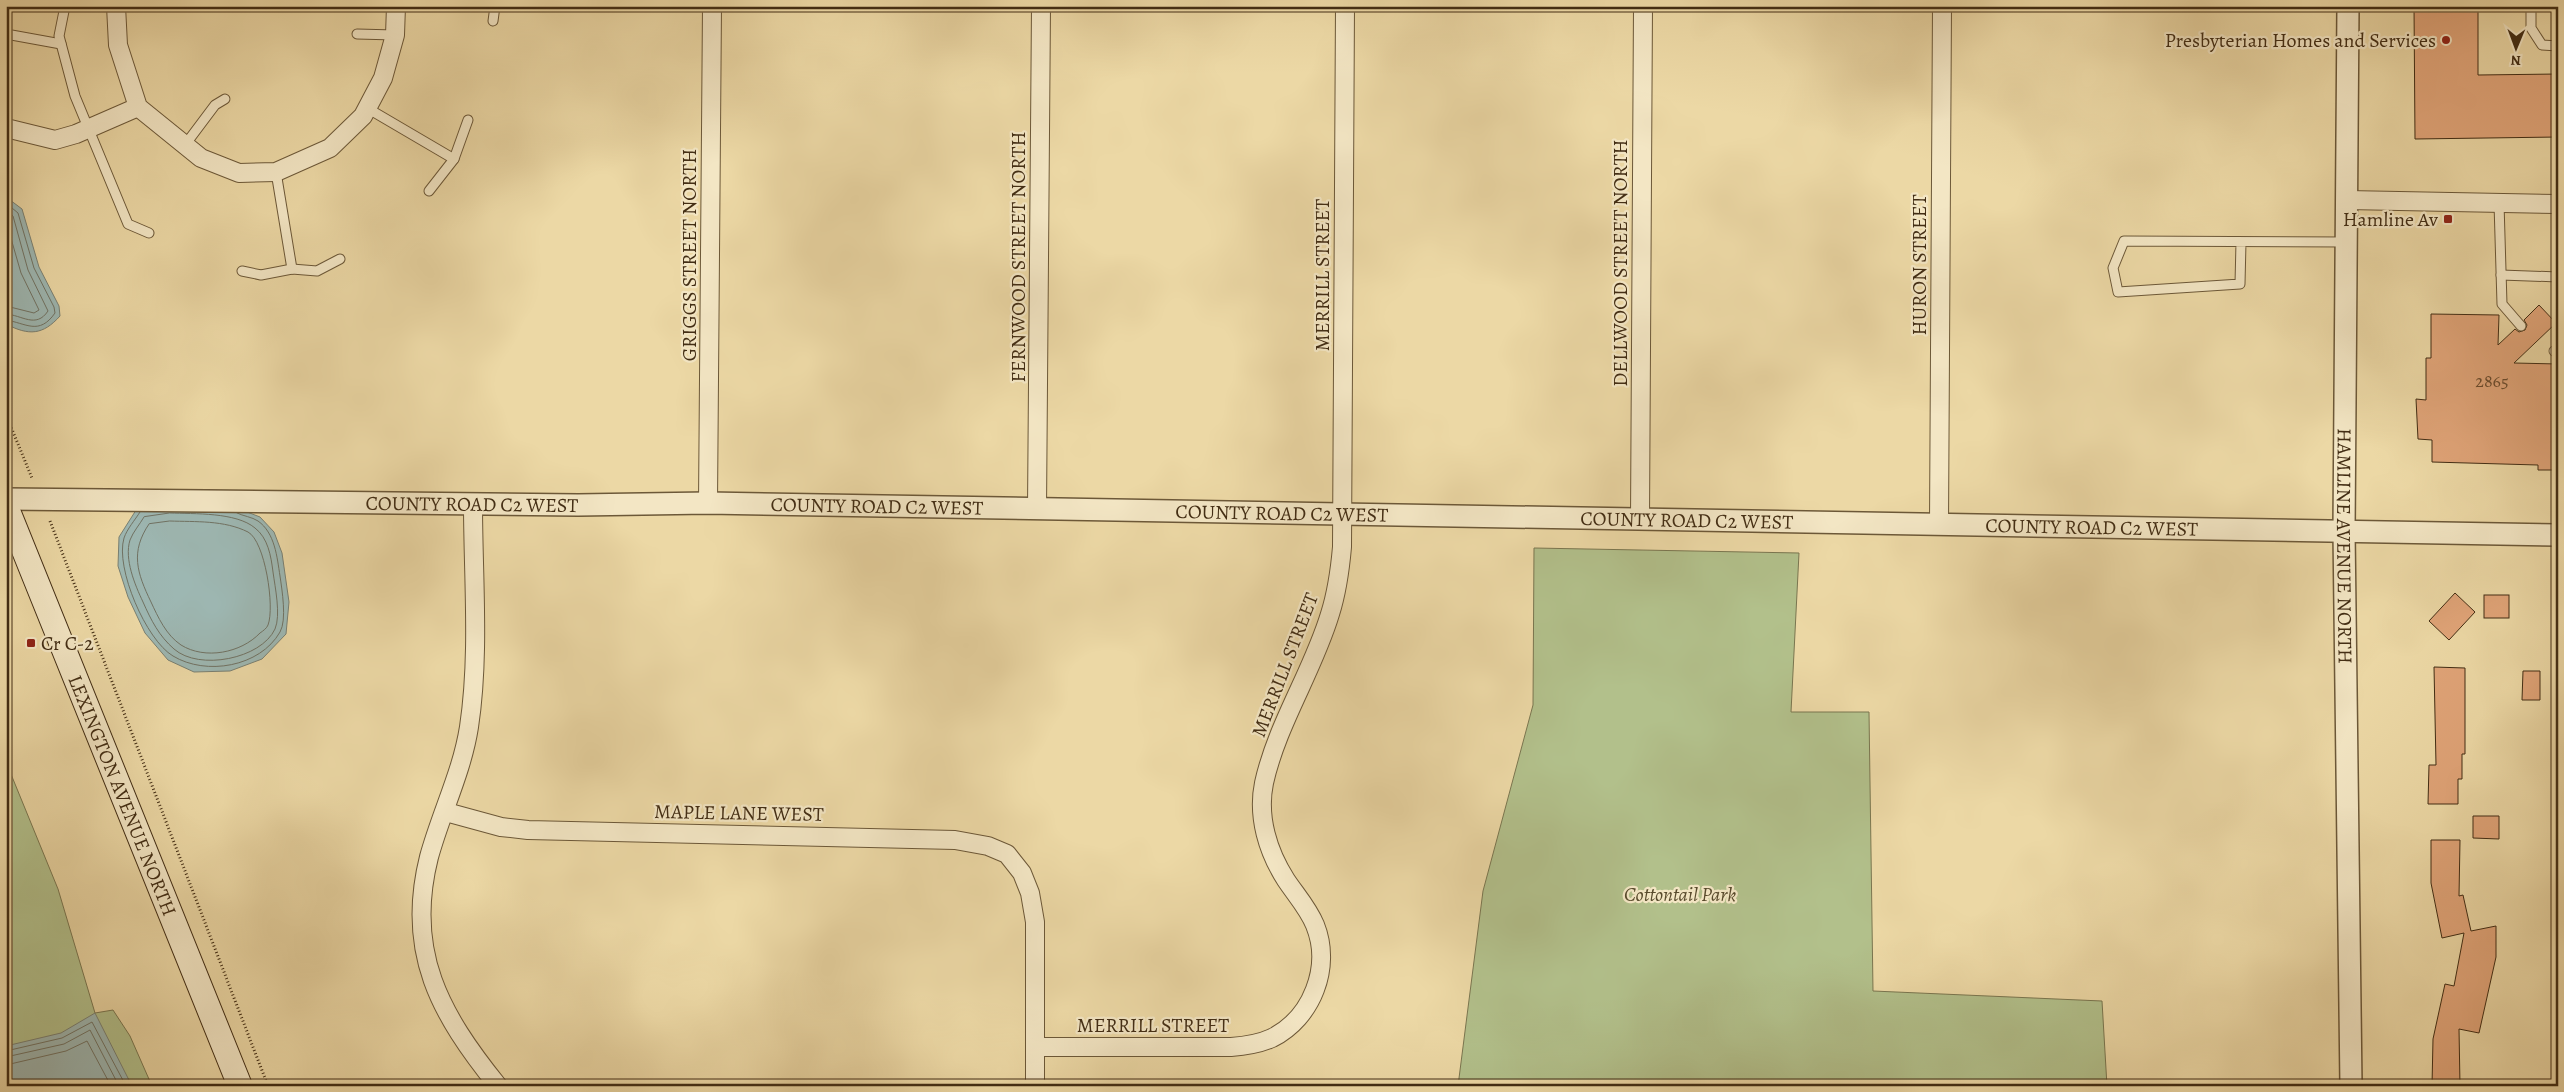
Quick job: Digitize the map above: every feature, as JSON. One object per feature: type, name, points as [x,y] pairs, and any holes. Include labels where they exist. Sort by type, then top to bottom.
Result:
[{"type":"main road","name":"LEXINGTON AVENUE NORTH","points":[[6,506],[240,1086]]},
{"type":"street","points":[[116,6],[118,45],[138,106],[201,158],[239,173],[276,172],[330,148],[363,116],[383,78],[395,35],[396,6]]},
{"type":"street","name":"GRIGGS STREET NORTH","points":[[708,503],[712,6]]},
{"type":"street","name":"FERNWOOD STREET NORTH","points":[[1038,509],[1041,6]]},
{"type":"street","name":"MERRILL STREET","points":[[1035,1047],[1231,1048],[1252,1045],[1271,1038],[1290,1026],[1305,1008],[1316,989],[1321,967],[1320,946],[1315,925],[1274,860],[1265,833],[1262,809],[1264,784],[1272,755],[1330,614],[1339,582],[1343,514],[1345,6]]},
{"type":"street","name":"DELLWOOD STREET NORTH","points":[[1640,519],[1643,6]]},
{"type":"street","name":"HURON STREET","points":[[1939,524],[1942,6]]},
{"type":"street","name":"HAMLINE AVENUE NORTH","points":[[2348,6],[2344,531],[2352,1086]]},
{"type":"street","points":[[6,128],[55,140],[138,106]]},
{"type":"street","points":[[2347,200],[2558,204]]},
{"type":"street","name":"COUNTY ROAD C2 WEST","points":[[6,499],[473,504],[708,503],[2558,535]]},
{"type":"street","points":[[473,504],[474,694],[468,734],[446,812],[429,857],[420,905],[424,947],[429,972],[442,1004],[461,1036],[498,1086]]},
{"type":"street","name":"MAPLE LANE WEST","points":[[446,812],[500,827],[528,830],[955,840],[988,846],[1007,854],[1022,873],[1030,893],[1035,922],[1035,1047]]},
{"type":"street","points":[[1035,1047],[1035,1086]]},
{"type":"lane","points":[[65,6],[59,36],[75,96],[128,224],[149,233]]},
{"type":"lane","points":[[493,21],[495,6]]},
{"type":"lane","points":[[2531,6],[2531,28],[2542,45],[2558,46]]},
{"type":"lane","points":[[6,34],[61,44]]},
{"type":"lane","points":[[357,34],[395,35]]},
{"type":"lane","points":[[185,146],[215,105],[225,99]]},
{"type":"lane","points":[[367,108],[454,158]]},
{"type":"lane","points":[[429,191],[454,158],[468,120]]},
{"type":"lane","points":[[276,172],[292,269]]},
{"type":"lane","points":[[2499,203],[2502,304],[2522,326]]},
{"type":"lane","points":[[2241,242],[2240,284],[2118,292],[2114,268],[2124,241],[2346,242]]},
{"type":"lane","points":[[242,271],[261,275],[292,269],[317,271],[340,259]]},
{"type":"lane","points":[[2502,275],[2558,277]]},
{"type":"path","points":[[6,415],[41,499],[268,1086]]},
{"type":"green space","name":"Cottontail Park","points":[[1534,548],[1799,553],[1791,712],[1869,712],[1873,991],[2102,1001],[2107,1086],[1458,1086],[1483,891],[1533,705]]},
{"type":"green space","points":[[6,762],[58,889],[95,1013],[113,1010],[130,1036],[152,1086],[6,1086]]},
{"type":"water","points":[[6,197],[22,209],[39,267],[59,306],[60,316],[48,327],[35,332],[14,328],[6,324]]},
{"type":"water","points":[[229,505],[260,517],[274,532],[282,553],[289,602],[286,634],[262,659],[230,671],[194,672],[168,660],[145,633],[128,597],[118,566],[119,537],[138,507]]},
{"type":"water","points":[[95,1013],[132,1086],[6,1086],[6,1046],[61,1033]]},
{"type":"building","name":"Presbyterian Homes and Services","points":[[2414,6],[2478,6],[2478,75],[2558,74],[2558,137],[2415,139]]},
{"type":"building","points":[[2539,305],[2556,323],[2514,363],[2558,364],[2558,470],[2538,470],[2538,465],[2432,462],[2432,440],[2418,439],[2416,399],[2426,400],[2426,358],[2431,358],[2431,314],[2499,315],[2498,345],[2515,329],[2519,332],[2525,330],[2527,325],[2524,320]]},
{"type":"building","points":[[2455,593],[2475,612],[2449,640],[2429,621]]},
{"type":"building","points":[[2484,595],[2509,595],[2509,618],[2484,618]]},
{"type":"building","points":[[2434,667],[2465,668],[2465,754],[2462,754],[2462,779],[2458,779],[2458,804],[2428,804],[2429,765],[2436,765]]},
{"type":"building","points":[[2523,671],[2540,671],[2540,700],[2522,700]]},
{"type":"building","points":[[2473,816],[2499,816],[2499,839],[2473,838]]},
{"type":"building","points":[[2431,840],[2460,840],[2459,896],[2463,895],[2471,931],[2496,926],[2496,957],[2479,1033],[2459,1029],[2460,1086],[2432,1086],[2433,1039],[2445,984],[2454,986],[2464,933],[2442,938],[2431,883]]},
{"type":"place","name":"Presbyterian Homes and Services","points":[[2446,40]]},
{"type":"place","name":"Hamline Av","points":[[2448,219]]},
{"type":"place","name":"Cr C-2","points":[[31,643]]}]
